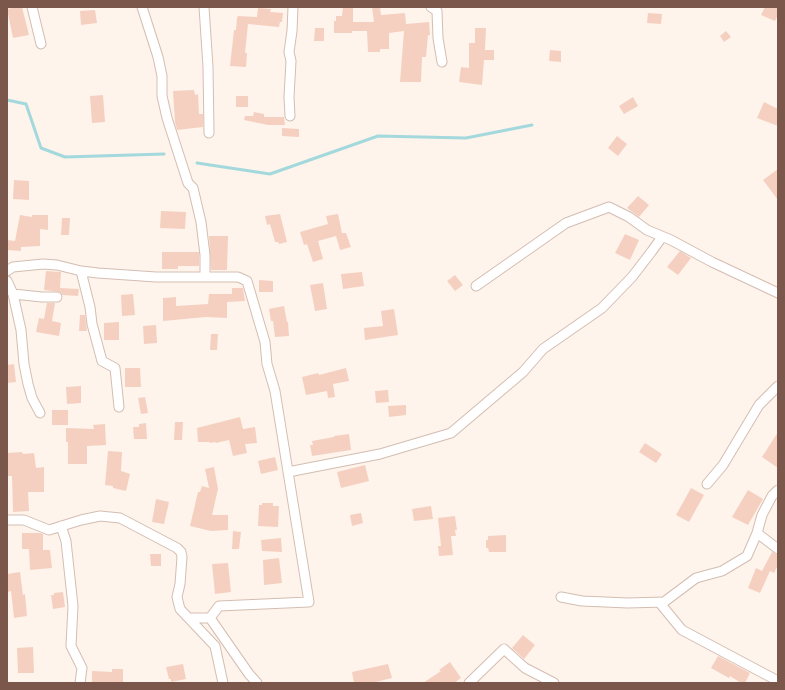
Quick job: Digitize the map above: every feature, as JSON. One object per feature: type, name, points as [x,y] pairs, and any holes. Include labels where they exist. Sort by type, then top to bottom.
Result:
[{"type":"street","points":[[32,7],[41,44]]},
{"type":"street","points":[[142,7],[158,56],[162,76],[162,96],[167,118],[188,183],[193,188],[201,222],[205,255],[205,276]]},
{"type":"street","points":[[204,7],[208,67],[209,133]]},
{"type":"street","points":[[290,116],[291,61],[289,52],[293,7]]},
{"type":"street","points":[[436,8],[438,38],[442,62]]},
{"type":"street","points":[[476,286],[566,223],[609,207],[629,217],[647,230],[671,240],[712,262],[778,293]]},
{"type":"street","points":[[288,472],[380,454],[451,433],[523,372],[543,349],[602,308],[632,277],[662,237]]},
{"type":"street","points":[[7,271],[13,266],[43,264],[57,265],[81,271],[156,277],[238,277],[247,281],[265,342],[267,364],[276,391],[309,602],[219,606],[210,618]]},
{"type":"street","points":[[81,271],[90,307],[94,332],[102,361],[115,368],[119,407]]},
{"type":"street","points":[[7,281],[13,294],[21,330],[24,364],[28,384],[32,398],[40,413]]},
{"type":"street","points":[[13,294],[57,297]]},
{"type":"street","points":[[707,484],[723,465],[759,405],[778,386]]},
{"type":"street","points":[[561,597],[582,601],[628,603],[664,602],[696,578],[722,571],[747,556],[757,533],[762,515],[772,496],[778,490]]},
{"type":"street","points":[[7,520],[24,520],[49,530],[100,516],[120,518],[177,548],[181,552],[182,557],[180,584],[177,597],[180,609],[214,646],[223,683]]},
{"type":"street","points":[[61,526],[66,541],[72,606],[71,646],[82,668],[80,683]]},
{"type":"street","points":[[757,533],[778,549]]},
{"type":"street","points":[[659,602],[682,630],[772,679],[778,680]]},
{"type":"street","points":[[189,618],[210,618]]},
{"type":"street","points":[[210,618],[249,674],[257,683]]},
{"type":"street","points":[[468,683],[504,650],[524,668],[554,683]]},
{"type":"building","points":[[22,7],[29,35],[13,38],[7,9]]},
{"type":"building","points":[[343,7],[353,7],[353,22],[374,22],[372,7],[380,7],[381,15],[405,13],[406,24],[429,22],[430,35],[428,35],[426,57],[422,57],[421,82],[400,82],[404,31],[389,33],[389,49],[380,49],[380,52],[368,52],[367,31],[334,33],[334,21],[336,21],[336,16],[342,16]]},
{"type":"building","points":[[765,7],[778,7],[778,15],[775,21],[761,15]]},
{"type":"building","points":[[258,8],[271,9],[270,12],[283,13],[282,22],[280,22],[279,27],[248,24],[245,53],[247,53],[246,67],[230,66],[234,30],[236,30],[237,18],[238,16],[257,17]]},
{"type":"building","points":[[95,10],[97,23],[81,25],[80,11]]},
{"type":"building","points":[[648,13],[662,14],[661,24],[647,23]]},
{"type":"building","points":[[315,28],[324,28],[324,41],[314,41]]},
{"type":"building","points":[[475,28],[486,28],[485,50],[494,50],[494,60],[484,60],[482,85],[459,82],[461,67],[469,68],[469,43],[475,43]]},
{"type":"building","points":[[726,31],[731,37],[724,42],[720,36]]},
{"type":"building","points":[[550,50],[561,51],[561,62],[549,61]]},
{"type":"building","points":[[194,90],[195,95],[198,94],[199,114],[203,114],[203,127],[177,130],[173,91]]},
{"type":"building","points":[[103,95],[105,122],[92,123],[90,96]]},
{"type":"building","points":[[236,96],[248,96],[248,107],[236,107]]},
{"type":"building","points":[[633,97],[638,106],[624,114],[619,106]]},
{"type":"building","points":[[764,102],[778,109],[778,126],[757,118]]},
{"type":"building","points":[[254,112],[264,114],[264,117],[284,117],[285,125],[268,125],[244,120],[245,116],[253,116]]},
{"type":"building","points":[[282,128],[299,129],[299,137],[282,136]]},
{"type":"building","points":[[617,136],[627,144],[618,156],[608,148]]},
{"type":"building","points":[[778,169],[778,200],[763,180]]},
{"type":"building","points":[[14,180],[29,181],[29,200],[13,199]]},
{"type":"building","points":[[638,196],[649,205],[639,217],[627,208]]},
{"type":"building","points":[[161,211],[186,212],[185,229],[160,228]]},
{"type":"building","points":[[280,214],[287,242],[279,244],[278,242],[275,242],[270,224],[267,225],[265,216]]},
{"type":"building","points":[[338,214],[342,233],[346,233],[351,247],[340,250],[336,236],[318,241],[323,259],[313,262],[307,244],[304,245],[300,232],[328,224],[326,216]]},
{"type":"building","points":[[20,215],[32,217],[32,215],[48,215],[48,230],[40,229],[40,246],[21,247],[21,251],[7,250],[7,240],[15,241]]},
{"type":"building","points":[[62,218],[70,218],[69,235],[61,235]]},
{"type":"building","points":[[625,234],[639,240],[630,260],[615,253]]},
{"type":"building","points":[[209,236],[228,236],[227,270],[211,270]]},
{"type":"building","points":[[680,251],[691,258],[678,275],[667,267]]},
{"type":"building","points":[[162,252],[199,252],[199,266],[178,266],[178,269],[162,269]]},
{"type":"building","points":[[46,271],[61,272],[60,288],[79,289],[78,296],[63,295],[60,292],[44,290]]},
{"type":"building","points":[[362,272],[364,286],[343,289],[341,274]]},
{"type":"building","points":[[455,275],[463,285],[455,291],[447,281]]},
{"type":"building","points":[[259,280],[273,281],[273,292],[259,292]]},
{"type":"building","points":[[323,283],[327,309],[315,311],[310,285]]},
{"type":"building","points":[[232,288],[243,288],[245,301],[227,302],[227,318],[206,317],[163,321],[163,298],[176,297],[176,306],[208,304],[209,294],[232,294]]},
{"type":"building","points":[[133,294],[135,315],[122,316],[121,295]]},
{"type":"building","points":[[47,303],[55,303],[52,321],[61,323],[59,336],[36,332],[39,318],[44,319]]},
{"type":"building","points":[[284,306],[288,322],[289,336],[275,337],[273,321],[271,321],[269,309]]},
{"type":"building","points":[[394,309],[398,335],[365,340],[364,328],[383,326],[381,311]]},
{"type":"building","points":[[80,315],[85,315],[87,331],[79,331]]},
{"type":"building","points":[[119,322],[119,340],[104,340],[104,323]]},
{"type":"building","points":[[156,325],[157,343],[144,344],[143,326]]},
{"type":"building","points":[[211,334],[218,334],[217,350],[210,350]]},
{"type":"building","points":[[14,364],[16,382],[7,383],[7,365]]},
{"type":"building","points":[[125,368],[140,368],[141,387],[125,387]]},
{"type":"building","points":[[346,368],[349,381],[333,384],[335,397],[328,398],[327,391],[306,395],[302,377],[318,373],[319,375]]},
{"type":"building","points":[[81,386],[81,403],[67,404],[66,387]]},
{"type":"building","points":[[388,390],[389,402],[376,403],[375,391]]},
{"type":"building","points":[[145,397],[148,413],[141,414],[138,398]]},
{"type":"building","points":[[406,405],[406,415],[389,417],[388,406]]},
{"type":"building","points":[[52,410],[68,410],[68,425],[52,425]]},
{"type":"building","points":[[240,417],[243,429],[255,427],[257,443],[245,444],[247,453],[233,456],[229,440],[216,443],[198,442],[197,428]]},
{"type":"building","points":[[175,422],[183,422],[182,440],[174,440]]},
{"type":"building","points":[[146,423],[147,439],[134,439],[133,427],[139,427],[139,424]]},
{"type":"building","points":[[105,424],[106,445],[87,446],[87,464],[68,464],[68,442],[66,442],[66,428],[94,429],[93,425]]},
{"type":"building","points":[[778,432],[778,468],[762,457]]},
{"type":"building","points":[[349,434],[351,450],[312,456],[310,445],[313,445],[312,441]]},
{"type":"building","points":[[645,443],[662,454],[656,463],[639,452]]},
{"type":"building","points":[[108,451],[122,452],[121,471],[130,474],[126,491],[113,488],[113,486],[105,485]]},
{"type":"building","points":[[22,452],[23,454],[34,453],[36,468],[44,467],[44,492],[28,492],[29,511],[13,512],[12,476],[7,476],[7,453]]},
{"type":"building","points":[[275,457],[278,470],[261,474],[258,461]]},
{"type":"building","points":[[365,465],[369,481],[341,488],[337,472]]},
{"type":"building","points":[[214,467],[218,489],[212,515],[228,515],[228,530],[211,531],[190,526],[198,492],[200,492],[202,486],[209,488],[205,469]]},
{"type":"building","points":[[691,488],[704,495],[689,522],[676,515]]},
{"type":"building","points":[[748,490],[763,499],[748,525],[732,517]]},
{"type":"building","points":[[156,499],[169,502],[164,524],[152,522]]},
{"type":"building","points":[[262,503],[273,503],[273,506],[279,506],[278,527],[258,526],[259,505],[262,505]]},
{"type":"building","points":[[431,506],[433,519],[414,521],[412,509]]},
{"type":"building","points":[[361,513],[363,523],[352,526],[350,515]]},
{"type":"building","points":[[455,516],[457,530],[455,530],[456,536],[451,536],[453,555],[439,556],[438,546],[441,546],[438,518]]},
{"type":"building","points":[[233,531],[241,532],[239,549],[232,549]]},
{"type":"building","points":[[22,533],[43,534],[43,550],[50,550],[52,568],[30,570],[29,549],[22,549]]},
{"type":"building","points":[[506,535],[506,552],[489,552],[488,548],[486,548],[486,540],[488,540],[488,536]]},
{"type":"building","points":[[281,538],[282,552],[262,551],[261,540]]},
{"type":"building","points":[[772,552],[778,555],[778,565],[774,573],[770,571],[760,593],[748,588],[756,568],[762,571]]},
{"type":"building","points":[[150,554],[161,554],[161,566],[151,566]]},
{"type":"building","points":[[279,558],[282,583],[264,585],[263,560]]},
{"type":"building","points":[[228,563],[231,592],[215,594],[212,564]]},
{"type":"building","points":[[20,572],[23,595],[25,594],[27,616],[14,618],[11,591],[8,592],[7,574]]},
{"type":"building","points":[[63,592],[65,607],[53,609],[51,595],[54,595],[54,593]]},
{"type":"building","points":[[523,635],[535,645],[524,659],[512,648]]},
{"type":"building","points":[[33,647],[34,673],[18,673],[17,648]]},
{"type":"building","points":[[718,656],[750,673],[745,683],[741,683],[730,676],[729,678],[711,668]]},
{"type":"building","points":[[450,662],[461,678],[454,683],[423,683],[441,671],[439,670]]},
{"type":"building","points":[[183,664],[186,679],[171,682],[166,667]]},
{"type":"building","points":[[388,664],[392,678],[376,682],[354,683],[352,672]]},
{"type":"building","points":[[112,669],[123,669],[123,683],[92,683],[92,671],[112,672]]},
{"type":"waterway","points":[[7,100],[26,104],[41,148],[65,157],[164,154]]},
{"type":"waterway","points":[[197,163],[270,174],[378,136],[466,138],[532,125]]}]
